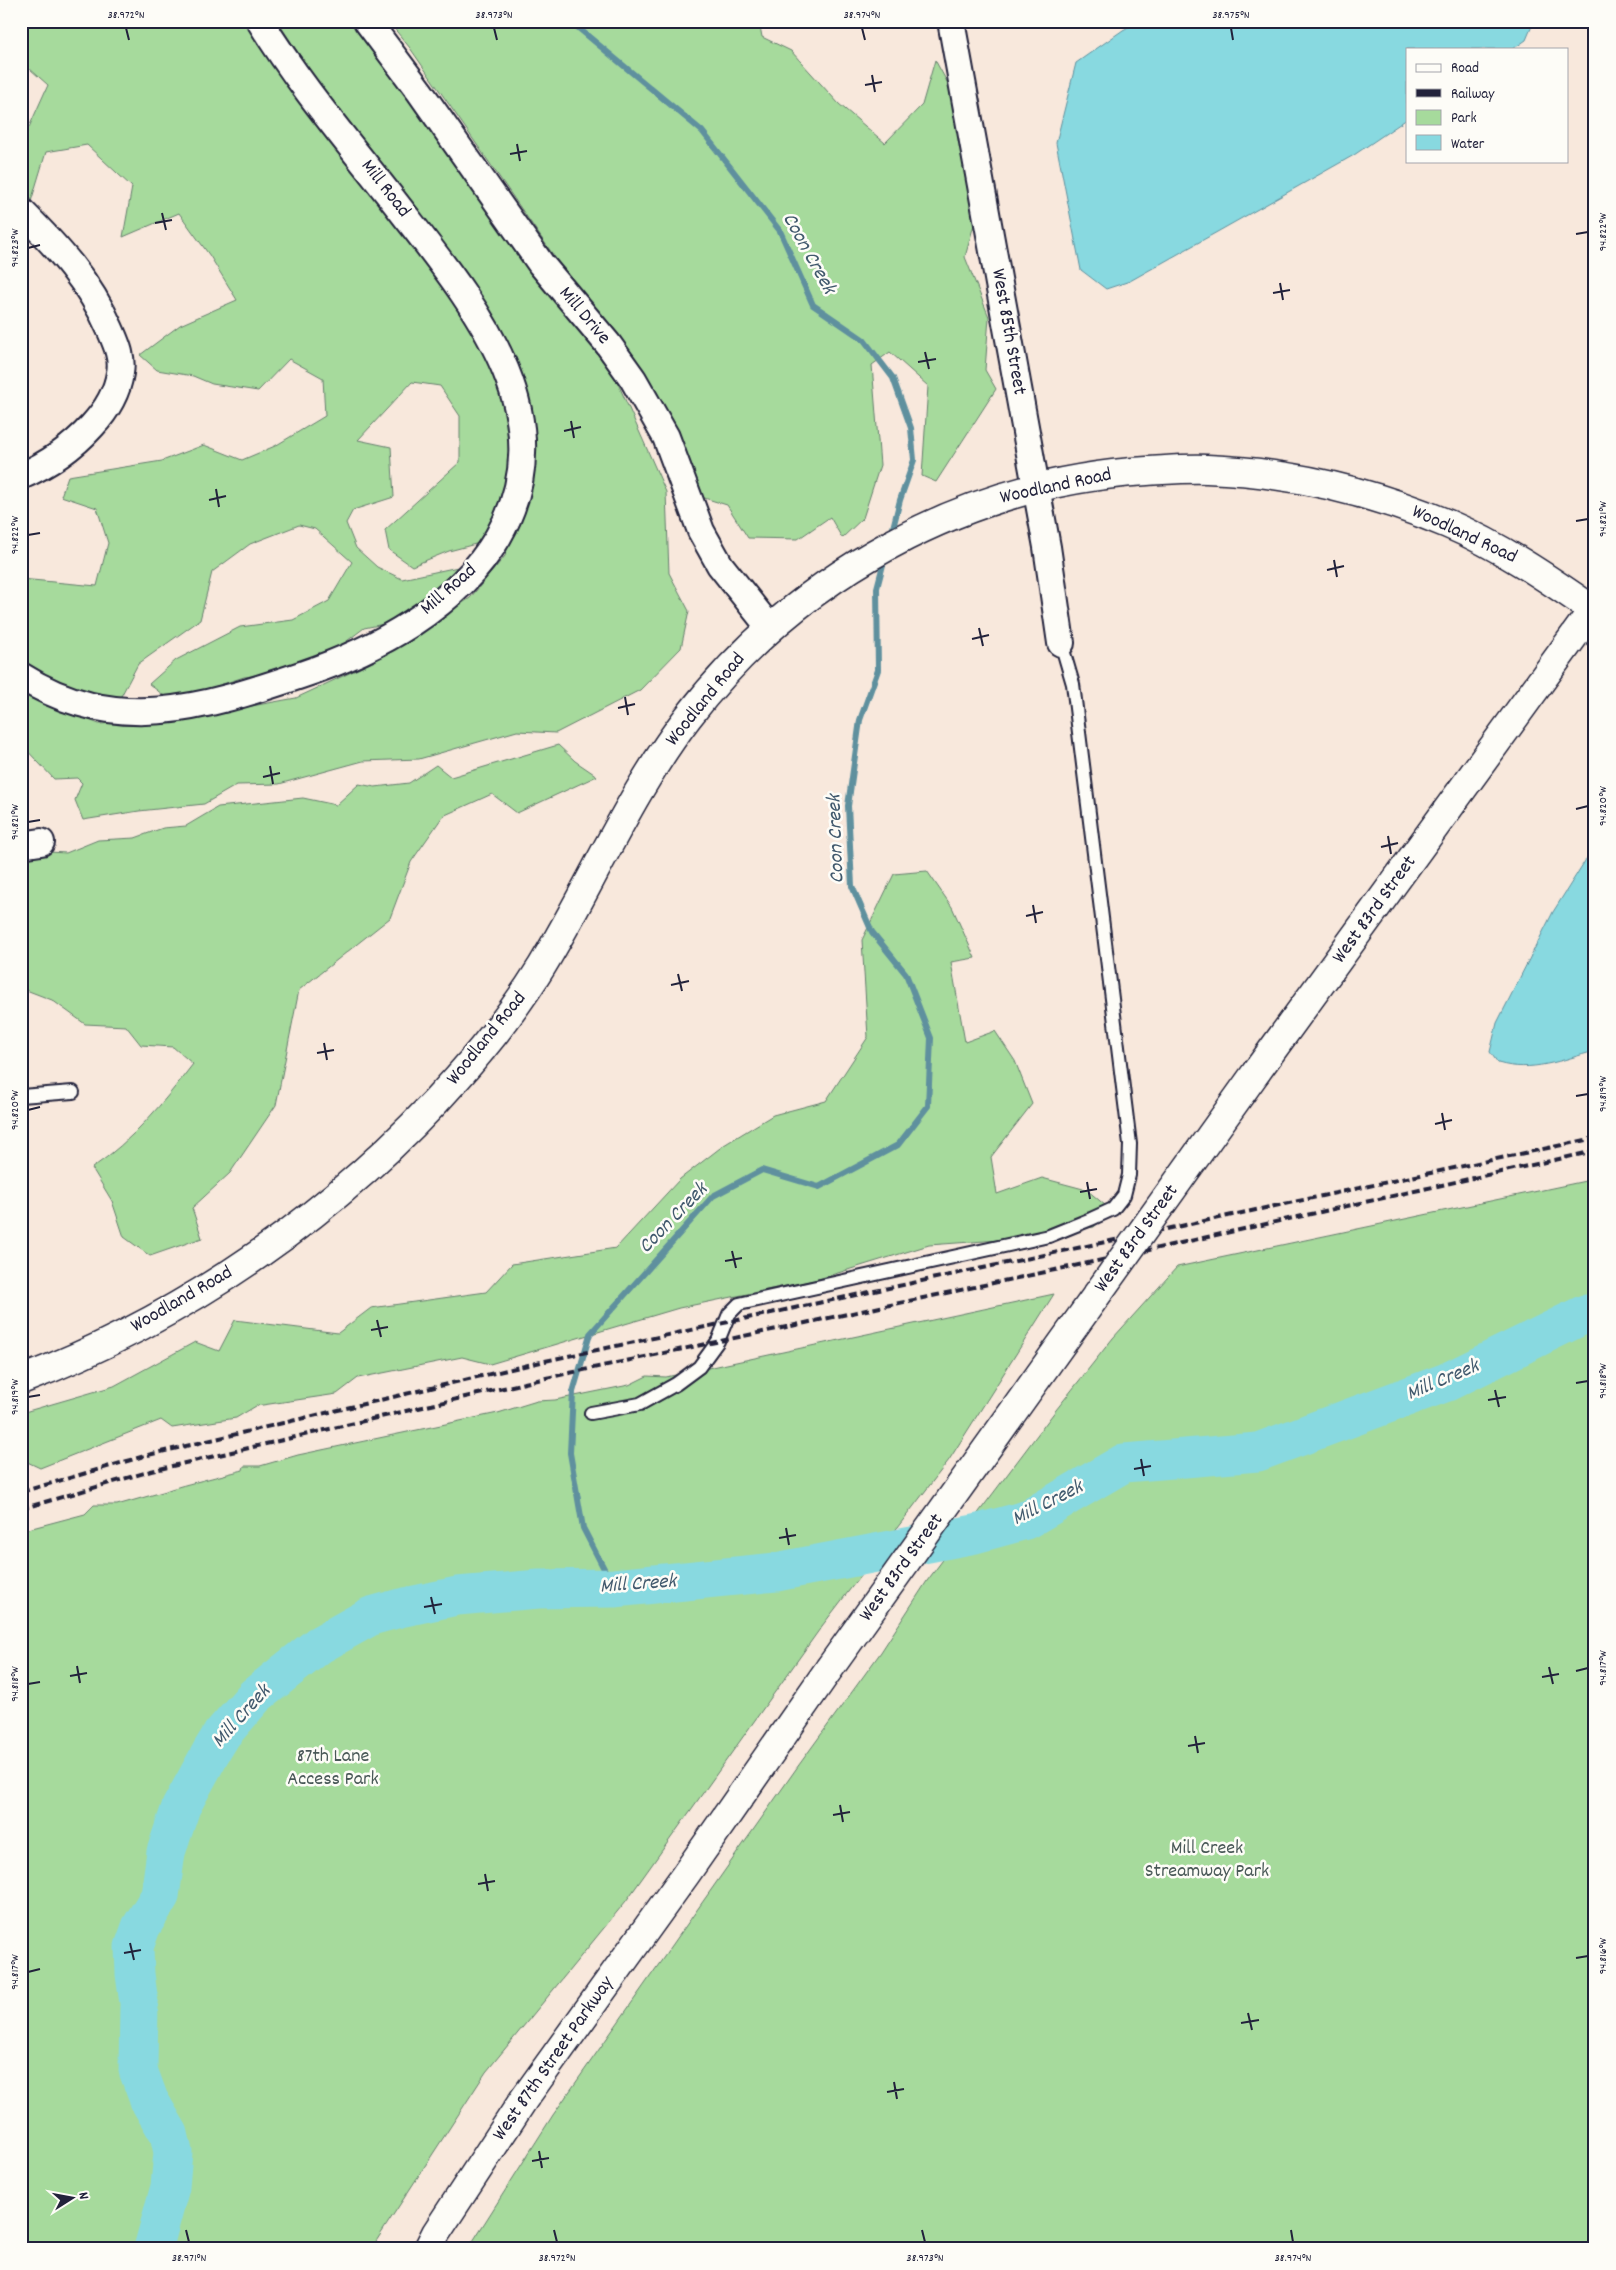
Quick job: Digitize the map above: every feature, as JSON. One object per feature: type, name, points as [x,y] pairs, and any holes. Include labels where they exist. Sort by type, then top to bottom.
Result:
[{"type":"main road","name":"Woodland Road","points":[[21,1380],[64,1363],[123,1334],[184,1300],[242,1264],[329,1201],[417,1122],[479,1053],[529,986],[564,928],[644,781],[674,736],[723,675],[770,628],[812,594],[880,550],[953,515],[1037,488],[1077,479],[1122,473],[1203,469],[1270,476],[1338,487],[1403,507],[1476,537],[1533,570],[1594,609]]},
{"type":"main road","name":"West 83rd Street","points":[[686,1874],[829,1669],[1257,1071],[1594,609]]},
{"type":"main road","name":"West 87th Street Parkway","points":[[428,2249],[436,2233],[524,2099],[686,1874]]},
{"type":"street","name":"Mill Road","points":[[21,676],[45,691],[80,704],[111,711],[148,712],[244,694],[318,669],[377,642],[412,622],[456,589],[473,573],[506,523],[518,488],[522,450],[519,413],[510,378],[497,348],[457,283],[305,86],[260,21]]},
{"type":"street","name":"Mill Drive","points":[[367,21],[420,92],[541,264],[608,344],[633,379],[666,437],[701,531],[720,565],[770,628]]},
{"type":"street","name":"West 85th Street","points":[[951,21],[1037,488],[1061,643]]},
{"type":"street","points":[[21,211],[58,248],[98,302],[119,350],[121,372],[113,397],[101,416],[79,440],[41,468],[21,476]]},
{"type":"lane","points":[[591,1413],[640,1404],[676,1384],[699,1367],[718,1341],[728,1314],[740,1304],[1049,1236],[1113,1209],[1124,1195],[1129,1175],[1130,1144],[1073,684],[1061,643]]},
{"type":"lane","points":[[21,1096],[73,1092]]},
{"type":"green space","points":[[21,21],[253,21],[424,253],[499,371],[515,453],[487,541],[449,551],[412,566],[389,550],[385,530],[460,462],[460,416],[440,386],[412,382],[358,440],[391,447],[394,497],[353,510],[346,523],[356,548],[377,567],[402,579],[458,567],[429,594],[389,623],[364,628],[330,654],[287,672],[244,677],[171,701],[149,684],[176,660],[240,627],[293,620],[329,601],[352,562],[315,529],[299,525],[250,544],[212,572],[200,620],[138,664],[118,702],[61,689],[21,663],[21,579],[97,586],[108,543],[97,508],[61,496],[68,476],[162,461],[204,445],[242,460],[275,446],[325,416],[323,378],[289,359],[258,391],[212,384],[193,376],[157,370],[140,355],[180,325],[237,300],[210,256],[179,213],[123,237],[132,187],[87,145],[46,152],[30,205],[21,195],[21,145],[48,85],[21,61]]},
{"type":"green space","points":[[277,21],[352,21],[372,44],[442,148],[616,379],[666,492],[669,573],[689,611],[681,648],[640,690],[556,733],[517,731],[419,759],[363,761],[279,784],[237,785],[204,804],[139,811],[83,820],[75,800],[82,783],[77,778],[54,779],[21,744],[21,688],[35,699],[99,724],[180,719],[296,698],[375,661],[470,598],[505,556],[530,479],[526,404],[367,155]]},
{"type":"green space","points":[[388,21],[759,21],[762,37],[791,51],[839,104],[885,143],[922,105],[935,60],[951,89],[975,221],[965,257],[989,317],[985,370],[996,389],[936,482],[922,476],[928,386],[890,352],[872,365],[880,465],[863,518],[842,538],[830,517],[798,539],[748,538],[727,505],[701,497],[612,340],[410,48]]},
{"type":"green space","points":[[558,745],[575,761],[597,776],[517,813],[492,794],[443,816],[411,862],[390,918],[299,990],[276,1105],[230,1173],[192,1208],[202,1238],[150,1256],[124,1237],[112,1201],[92,1168],[134,1133],[159,1107],[193,1064],[173,1047],[141,1045],[126,1026],[85,1024],[52,1000],[21,988],[21,854],[31,851],[66,853],[98,840],[135,838],[163,828],[186,826],[218,807],[303,798],[336,805],[359,784],[375,787],[409,783],[436,765],[451,777]]},
{"type":"green space","points":[[927,871],[952,907],[975,958],[951,962],[965,1042],[995,1031],[1015,1061],[1032,1104],[991,1157],[997,1194],[1042,1178],[1087,1190],[1112,1211],[1094,1227],[999,1240],[929,1245],[815,1280],[679,1308],[490,1364],[462,1357],[358,1378],[337,1394],[256,1406],[236,1418],[172,1428],[161,1420],[40,1468],[21,1459],[21,1413],[114,1386],[195,1342],[219,1351],[235,1320],[338,1333],[371,1308],[486,1292],[512,1264],[616,1248],[680,1179],[724,1145],[773,1115],[826,1101],[868,1037],[862,940],[894,874]]},
{"type":"green space","name":"Mill Creek Streamway Park","points":[[1595,1179],[1595,2249],[468,2249],[553,2115],[796,1769],[881,1652],[927,1581],[1113,1338],[1177,1267]]},
{"type":"green space","name":"87th Lane Access Park","points":[[1054,1294],[949,1460],[822,1626],[626,1901],[486,2072],[371,2249],[21,2249],[21,1531],[85,1514],[94,1505],[117,1505],[243,1470],[244,1466],[260,1466],[298,1455],[498,1413],[537,1401],[555,1400],[629,1385],[647,1376],[666,1377]]},
{"type":"water","points":[[1139,21],[1534,21],[1526,40],[1514,48],[1406,48],[1406,120],[1354,155],[1130,281],[1106,289],[1081,270],[1056,143],[1076,63]]},
{"type":"water","points":[[1595,845],[1595,1051],[1535,1066],[1523,1067],[1498,1063],[1490,1052],[1497,1023],[1553,912]]},
{"type":"waterway","name":"Coon Creek","points":[[570,21],[702,131],[780,231],[813,305],[864,340],[893,378],[911,428],[914,460],[900,500],[891,536]]},
{"type":"waterway","name":"Coon Creek","points":[[614,1588],[583,1528],[570,1453],[573,1392],[590,1334],[713,1196],[762,1170],[819,1187],[898,1145],[928,1106],[931,1038],[906,974],[872,932],[852,886],[848,806],[860,720],[878,670],[877,588],[885,557]]},
{"type":"waterway","name":"Mill Creek","points":[[153,2249],[170,2187],[173,2152],[169,2134],[149,2100],[138,2070],[139,2003],[134,1947],[141,1927],[160,1896],[166,1852],[181,1807],[222,1734],[255,1696],[319,1645],[371,1616],[457,1596],[539,1589],[614,1588],[776,1572],[975,1534],[1026,1520],[1124,1463],[1258,1452],[1447,1382],[1585,1314],[1595,1314]]},
{"type":"railway","points":[[21,1492],[148,1455],[545,1361],[1595,1138]]},
{"type":"railway","points":[[21,1509],[151,1471],[546,1378],[1149,1250],[1595,1151]]}]
